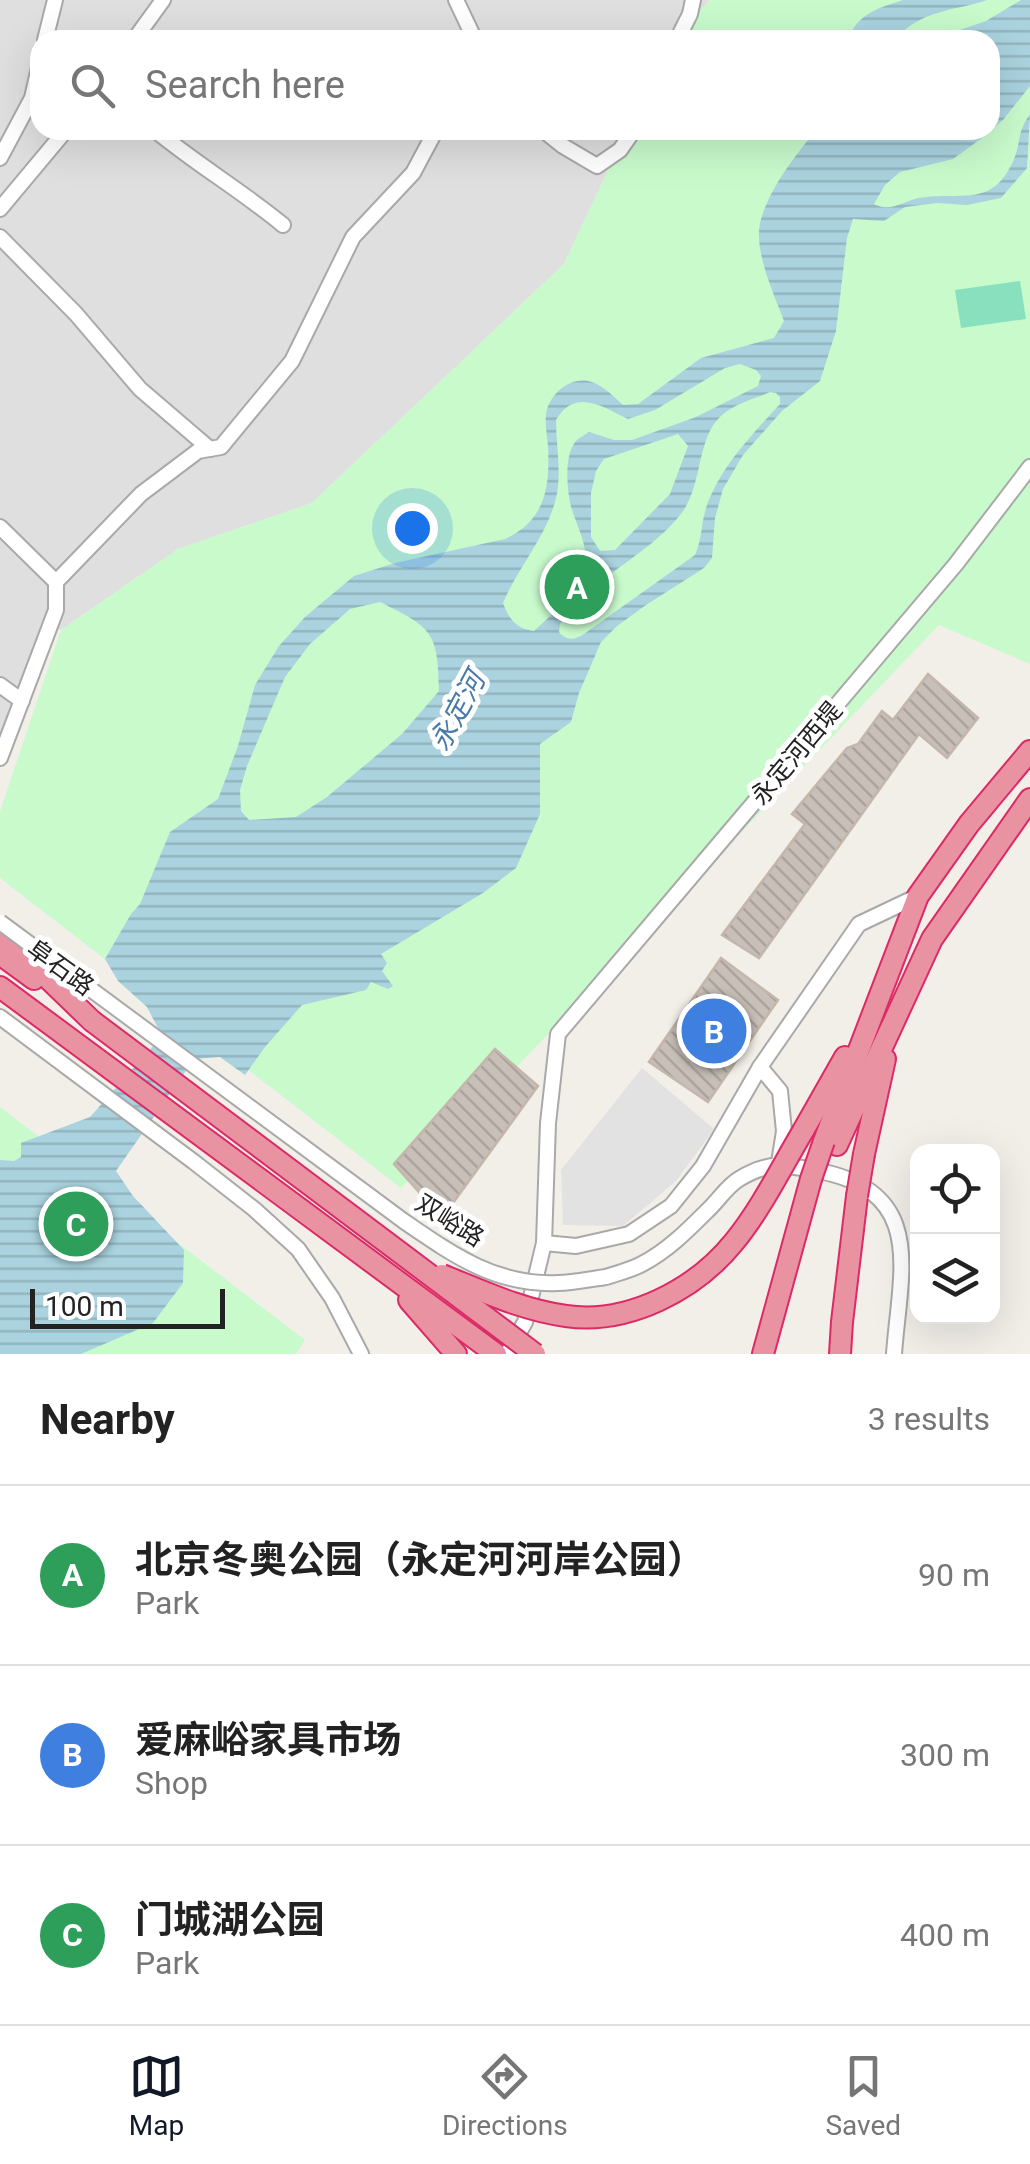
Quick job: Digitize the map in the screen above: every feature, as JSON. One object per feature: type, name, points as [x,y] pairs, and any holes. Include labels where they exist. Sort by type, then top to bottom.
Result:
[{"type":"highway","points":[[771,1344],[817,1181],[918,896],[969,824],[1030,751]]},
{"type":"highway","points":[[830,1143],[932,938],[1030,800]]},
{"type":"highway","points":[[0,932],[92,1021],[535,1354]]},
{"type":"highway","name":"阜石路","points":[[0,954],[92,1021]]},
{"type":"highway","name":"阜石路","points":[[0,987],[46,1021]]},
{"type":"highway","points":[[0,999],[46,1021],[496,1354]]},
{"type":"highway","points":[[411,1262],[492,1296],[568,1316],[602,1317],[674,1294],[705,1272],[734,1242],[877,1004]]},
{"type":"highway","points":[[840,1354],[857,1196],[893,1018]]},
{"type":"highway","points":[[385,1272],[456,1354]]},
{"type":"street","points":[[47,30],[54,0]]},
{"type":"street","points":[[141,30],[162,0]]},
{"type":"street","points":[[456,0],[470,30]]},
{"type":"street","points":[[683,30],[693,0]]},
{"type":"street","points":[[0,158],[30,102]]},
{"type":"street","points":[[0,208],[58,140]]},
{"type":"street","points":[[167,140],[252,198],[283,225]]},
{"type":"street","points":[[0,758],[56,610],[56,582],[141,494],[198,451],[221,446],[292,361],[353,237],[413,173],[431,140]]},
{"type":"street","points":[[556,140],[597,166],[627,140]]},
{"type":"street","points":[[0,237],[76,314],[140,389],[210,449]]},
{"type":"street","name":"永定河西堤","points":[[544,1244],[548,1123],[558,1034],[956,564],[1030,467]]},
{"type":"street","points":[[0,527],[56,582]]},
{"type":"street","points":[[0,685],[22,701]]},
{"type":"street","points":[[507,1354],[525,1322],[544,1244],[576,1246],[629,1234],[670,1206],[703,1166],[760,1067],[859,924],[918,896]]},
{"type":"street","name":"双峪路","points":[[0,922],[404,1222],[461,1260],[508,1278],[556,1284],[606,1277],[641,1265],[678,1240],[734,1182],[758,1168],[779,1163]]},
{"type":"street","points":[[0,1017],[254,1208],[298,1249],[332,1298],[360,1354]]},
{"type":"street","points":[[760,1067],[780,1091],[784,1132],[779,1163],[846,1176],[876,1194],[892,1212],[902,1250],[894,1354]]},
{"type":"shaded area","points":[[0,0],[710,0],[682,30],[30,30],[30,140],[622,140],[564,264],[312,503],[178,549],[61,630],[46,627],[0,738]]},
{"type":"shaded area","points":[[642,1068],[714,1129],[676,1181],[623,1226],[563,1225],[561,1170]]},
{"type":"green space","points":[[710,0],[1030,0],[1030,664],[939,625],[401,1188],[0,878],[0,811],[61,630],[178,549],[312,503],[564,264],[622,140],[1000,140],[1000,30],[682,30]]},
{"type":"green space","points":[[1020,281],[1026,319],[961,328],[955,290]]},
{"type":"green space","points":[[0,1107],[305,1340],[296,1354],[0,1354]]},
{"type":"water","points":[[903,0],[987,0],[926,17],[905,30],[853,30],[877,9]]},
{"type":"water","points":[[1021,0],[1030,0],[1030,86],[1000,123],[1000,30],[960,30],[986,21]]},
{"type":"water","name":"永定河","points":[[1030,114],[1027,168],[1001,198],[967,205],[905,207],[884,221],[853,219],[847,238],[836,331],[820,381],[782,411],[743,455],[723,489],[715,518],[712,558],[704,568],[646,605],[601,642],[571,722],[540,744],[540,814],[516,868],[483,893],[381,954],[387,963],[382,971],[393,986],[388,989],[371,982],[366,990],[302,1005],[245,1075],[220,1057],[194,1059],[116,1171],[133,1196],[184,1250],[183,1283],[153,1323],[81,1354],[0,1354],[0,1160],[14,1161],[21,1157],[21,1143],[90,1117],[162,1036],[147,1007],[118,981],[105,959],[140,904],[170,832],[218,799],[255,685],[279,646],[305,617],[354,576],[505,539],[529,522],[543,501],[546,488],[546,414],[562,388],[576,381],[592,382],[623,405],[638,404],[701,358],[774,338],[784,321],[766,273],[759,234],[769,198],[808,140],[979,140],[953,159],[900,172],[885,185],[874,204],[891,207],[919,198],[975,195],[1006,175]],"holes":[[[740,364],[761,376],[758,386],[696,417],[632,440],[614,440],[589,432],[576,441],[567,479],[584,544],[583,570],[568,595],[534,631],[518,625],[503,603],[552,512],[559,479],[556,420],[564,410],[572,404],[590,403],[628,419],[655,410],[725,368]],[[770,392],[780,397],[780,404],[738,452],[712,493],[695,555],[581,636],[562,635],[560,624],[587,594],[662,535],[680,515],[693,491],[713,425],[732,408]],[[678,434],[688,446],[670,494],[615,550],[600,551],[591,537],[591,493],[596,471],[604,459]],[[380,602],[411,618],[429,634],[437,655],[439,691],[402,734],[327,797],[296,817],[249,820],[241,811],[240,790],[285,677],[310,644],[350,609]]]},
{"type":"building","points":[[928,674],[978,718],[947,758],[919,734],[759,958],[722,935],[805,824],[792,814],[847,748],[858,744],[882,711],[893,720]]},
{"type":"building","points":[[721,958],[778,1000],[708,1102],[649,1062]]},
{"type":"building","points":[[495,1049],[538,1086],[442,1218],[394,1164]]},
{"type":"place","name":"北京冬奥公园（永定河河岸公园）","points":[[577,587]]},
{"type":"place","name":"爱麻峪家具市场","points":[[714,1031]]},
{"type":"place","name":"门城湖公园","points":[[76,1224]]}]
